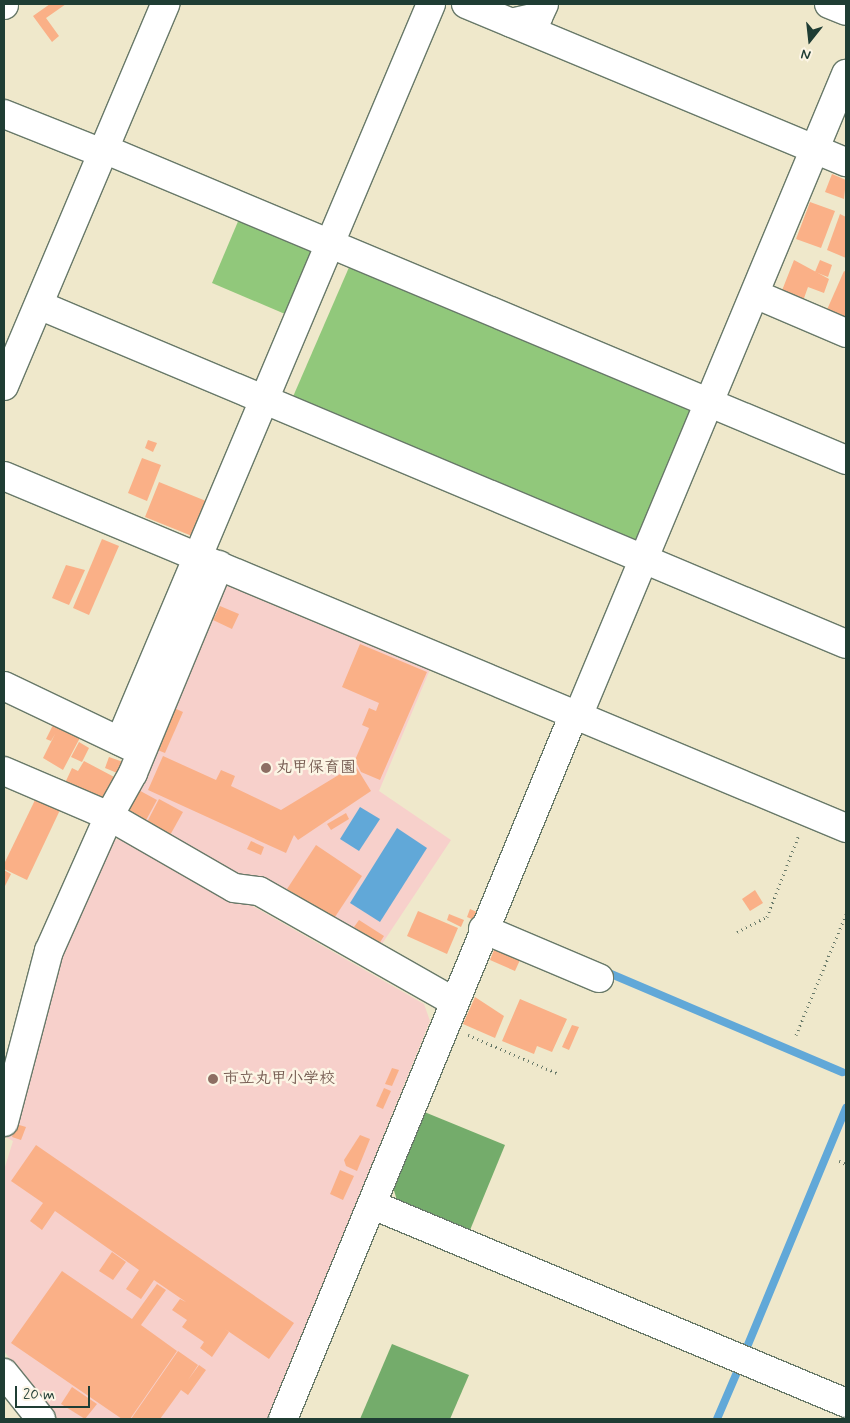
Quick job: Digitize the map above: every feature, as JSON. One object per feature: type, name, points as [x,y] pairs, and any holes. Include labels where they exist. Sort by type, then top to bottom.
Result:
[{"type":"street","points":[[4,386],[165,4]]},
{"type":"street","points":[[4,1122],[49,951],[109,816],[131,746],[209,560],[264,400],[431,4]]},
{"type":"street","points":[[466,4],[846,162]]},
{"type":"street","points":[[510,22],[538,17],[544,4]]},
{"type":"street","points":[[829,4],[846,11]]},
{"type":"street","points":[[283,1419],[373,1205],[483,929],[643,559],[846,74]]},
{"type":"street","points":[[4,114],[103,151],[330,242],[846,460]]},
{"type":"street","points":[[755,294],[846,333]]},
{"type":"street","points":[[38,305],[846,644]]},
{"type":"street","points":[[4,476],[209,560],[846,828]]},
{"type":"street","points":[[4,686],[131,746]]},
{"type":"street","points":[[4,771],[109,816],[234,888],[259,891],[448,1013]]},
{"type":"street","points":[[483,929],[599,978]]},
{"type":"street","points":[[373,1205],[846,1403]]},
{"type":"street","points":[[4,1373],[41,1419]]},
{"type":"path","points":[[737,932],[767,917],[808,812]]},
{"type":"path","points":[[796,1035],[846,914]]},
{"type":"path","points":[[448,1013],[558,1073]]},
{"type":"path","points":[[839,1161],[846,1164]]},
{"type":"shaded area","name":"丸甲保育園","points":[[225,583],[431,667],[379,791],[451,840],[380,947],[254,876],[238,883],[117,812]]},
{"type":"shaded area","name":"市立丸甲小学校","points":[[130,836],[424,1004],[430,1021],[268,1419],[54,1419],[4,1351],[4,1170],[13,1141],[4,1136],[53,956],[103,843]]},
{"type":"green space","points":[[242,212],[320,246],[292,317],[212,283]]},
{"type":"green space","points":[[350,265],[694,404],[638,547],[292,399]]},
{"type":"green space","points":[[422,1111],[505,1145],[468,1235],[399,1207],[392,1184]]},
{"type":"green space","points":[[392,1344],[469,1375],[450,1419],[360,1419]]},
{"type":"water","points":[[360,807],[380,819],[359,851],[340,839]]},
{"type":"water","points":[[397,828],[427,848],[380,922],[350,903]]},
{"type":"building","points":[[50,4],[66,4],[46,18],[59,36],[52,42],[33,16]]},
{"type":"building","points":[[832,174],[846,180],[844,199],[825,192]]},
{"type":"building","points":[[810,202],[835,211],[821,248],[796,239]]},
{"type":"building","points":[[840,214],[846,217],[846,258],[827,250]]},
{"type":"building","points":[[794,260],[829,279],[824,293],[808,287],[803,301],[781,293]]},
{"type":"building","points":[[820,260],[832,265],[828,277],[815,272]]},
{"type":"building","points":[[844,271],[846,272],[846,319],[826,312]]},
{"type":"building","points":[[148,440],[157,443],[153,452],[145,448]]},
{"type":"building","points":[[142,458],[161,465],[147,501],[128,493]]},
{"type":"building","points":[[159,482],[206,501],[192,536],[145,517]]},
{"type":"building","points":[[102,539],[119,546],[89,615],[73,608]]},
{"type":"building","points":[[66,565],[85,570],[69,605],[52,598]]},
{"type":"building","points":[[220,606],[239,614],[232,629],[213,620]]},
{"type":"building","points":[[360,644],[427,672],[380,780],[361,772],[355,760],[369,728],[362,725],[369,708],[376,711],[379,703],[342,687]]},
{"type":"building","points":[[174,708],[183,712],[165,753],[155,749]]},
{"type":"building","points":[[56,719],[83,732],[63,770],[43,758],[55,734],[51,741],[46,739]]},
{"type":"building","points":[[79,742],[89,748],[82,762],[71,757]]},
{"type":"building","points":[[163,756],[216,780],[221,770],[235,776],[231,786],[281,810],[355,765],[371,791],[298,840],[294,835],[286,853],[148,790]]},
{"type":"building","points":[[109,757],[126,763],[122,775],[105,768]]},
{"type":"building","points":[[84,761],[118,779],[105,804],[65,783],[72,768],[78,771]]},
{"type":"building","points":[[133,787],[157,800],[144,824],[120,812]]},
{"type":"building","points":[[36,798],[60,810],[27,880],[4,869],[4,864]]},
{"type":"building","points":[[159,799],[183,812],[169,837],[146,824]]},
{"type":"building","points":[[346,813],[349,819],[331,830],[327,824]]},
{"type":"building","points":[[251,841],[264,847],[261,855],[247,849]]},
{"type":"building","points":[[316,845],[362,876],[333,920],[287,889]]},
{"type":"building","points":[[4,870],[11,874],[4,888]]},
{"type":"building","points":[[755,890],[763,903],[750,911],[742,899]]},
{"type":"building","points":[[470,909],[477,912],[474,920],[467,917]]},
{"type":"building","points":[[418,911],[458,928],[447,954],[407,936]]},
{"type":"building","points":[[449,914],[464,920],[461,927],[447,920]]},
{"type":"building","points":[[359,920],[384,936],[379,944],[354,927]]},
{"type":"building","points":[[498,940],[524,951],[515,971],[490,960]]},
{"type":"building","points":[[475,997],[504,1016],[495,1038],[463,1024]]},
{"type":"building","points":[[520,999],[567,1019],[552,1052],[537,1046],[534,1054],[502,1041]]},
{"type":"building","points":[[572,1025],[579,1027],[569,1050],[562,1047]]},
{"type":"building","points":[[392,1068],[399,1070],[392,1086],[385,1084]]},
{"type":"building","points":[[384,1088],[391,1091],[383,1109],[376,1106]]},
{"type":"building","points":[[16,1124],[26,1127],[21,1140],[12,1137]]},
{"type":"building","points":[[360,1135],[370,1139],[357,1171],[346,1166],[344,1160]]},
{"type":"building","points":[[36,1145],[294,1323],[269,1359],[225,1329],[229,1332],[212,1357],[200,1348],[204,1342],[182,1327],[187,1320],[172,1310],[180,1299],[186,1302],[154,1280],[141,1299],[126,1289],[139,1270],[55,1211],[42,1230],[30,1221],[43,1203],[11,1181]]},
{"type":"building","points":[[340,1170],[354,1176],[343,1200],[330,1194]]},
{"type":"building","points":[[112,1252],[126,1262],[113,1280],[99,1271]]},
{"type":"building","points":[[62,1271],[132,1319],[157,1284],[166,1290],[141,1325],[177,1351],[130,1419],[122,1419],[11,1343]]},
{"type":"building","points":[[178,1351],[198,1365],[188,1380],[199,1365],[206,1370],[188,1395],[181,1390],[160,1419],[131,1419]]},
{"type":"building","points":[[72,1387],[97,1404],[85,1419],[61,1404]]},
{"type":"waterway","points":[[604,971],[842,1072]]},
{"type":"waterway","points":[[747,1347],[846,1108]]},
{"type":"waterway","points":[[717,1419],[738,1370]]},
{"type":"place","name":"丸甲保育園","points":[[266,768]]},
{"type":"place","name":"市立丸甲小学校","points":[[213,1079]]}]
